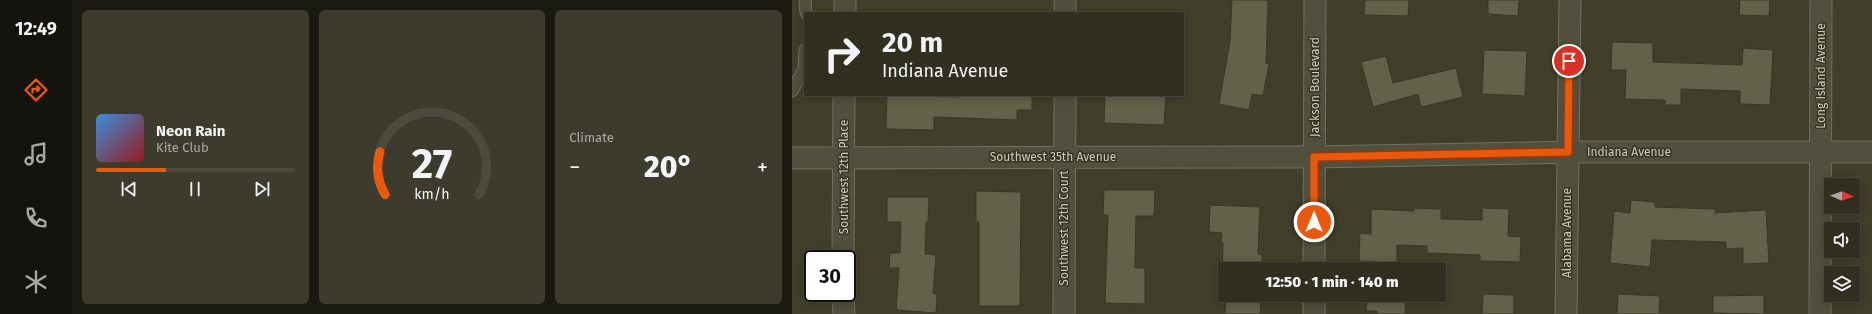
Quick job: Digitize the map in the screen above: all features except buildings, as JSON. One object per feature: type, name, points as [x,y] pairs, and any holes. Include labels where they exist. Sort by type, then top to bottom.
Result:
[{"type":"street","points":[[845,0],[845,12]]},
{"type":"street","points":[[1065,0],[1065,12]]},
{"type":"street","name":"Jackson Boulevard","points":[[1314,262],[1315,0]]},
{"type":"street","name":"Alabama Avenue","points":[[1566,314],[1570,0]]},
{"type":"street","name":"Long Island Avenue","points":[[1820,314],[1822,152],[1821,0]]},
{"type":"street","name":"Southwest 12th Place","points":[[843,250],[844,96]]},
{"type":"street","name":"Southwest 12th Court","points":[[1064,314],[1065,96]]},
{"type":"street","name":"Indiana Avenue","points":[[1314,157],[1568,152],[1872,152]]},
{"type":"street","name":"Southwest 35th Avenue","points":[[792,158],[1064,156],[1314,157]]},
{"type":"street","points":[[844,302],[844,314]]},
{"type":"street","points":[[1314,302],[1314,314]]},
{"type":"lane","points":[[805,0],[806,12]]},
{"type":"lane","points":[[792,91],[804,69]]},
{"type":"route","points":[[1314,222],[1314,157],[1568,152],[1569,61]]}]
